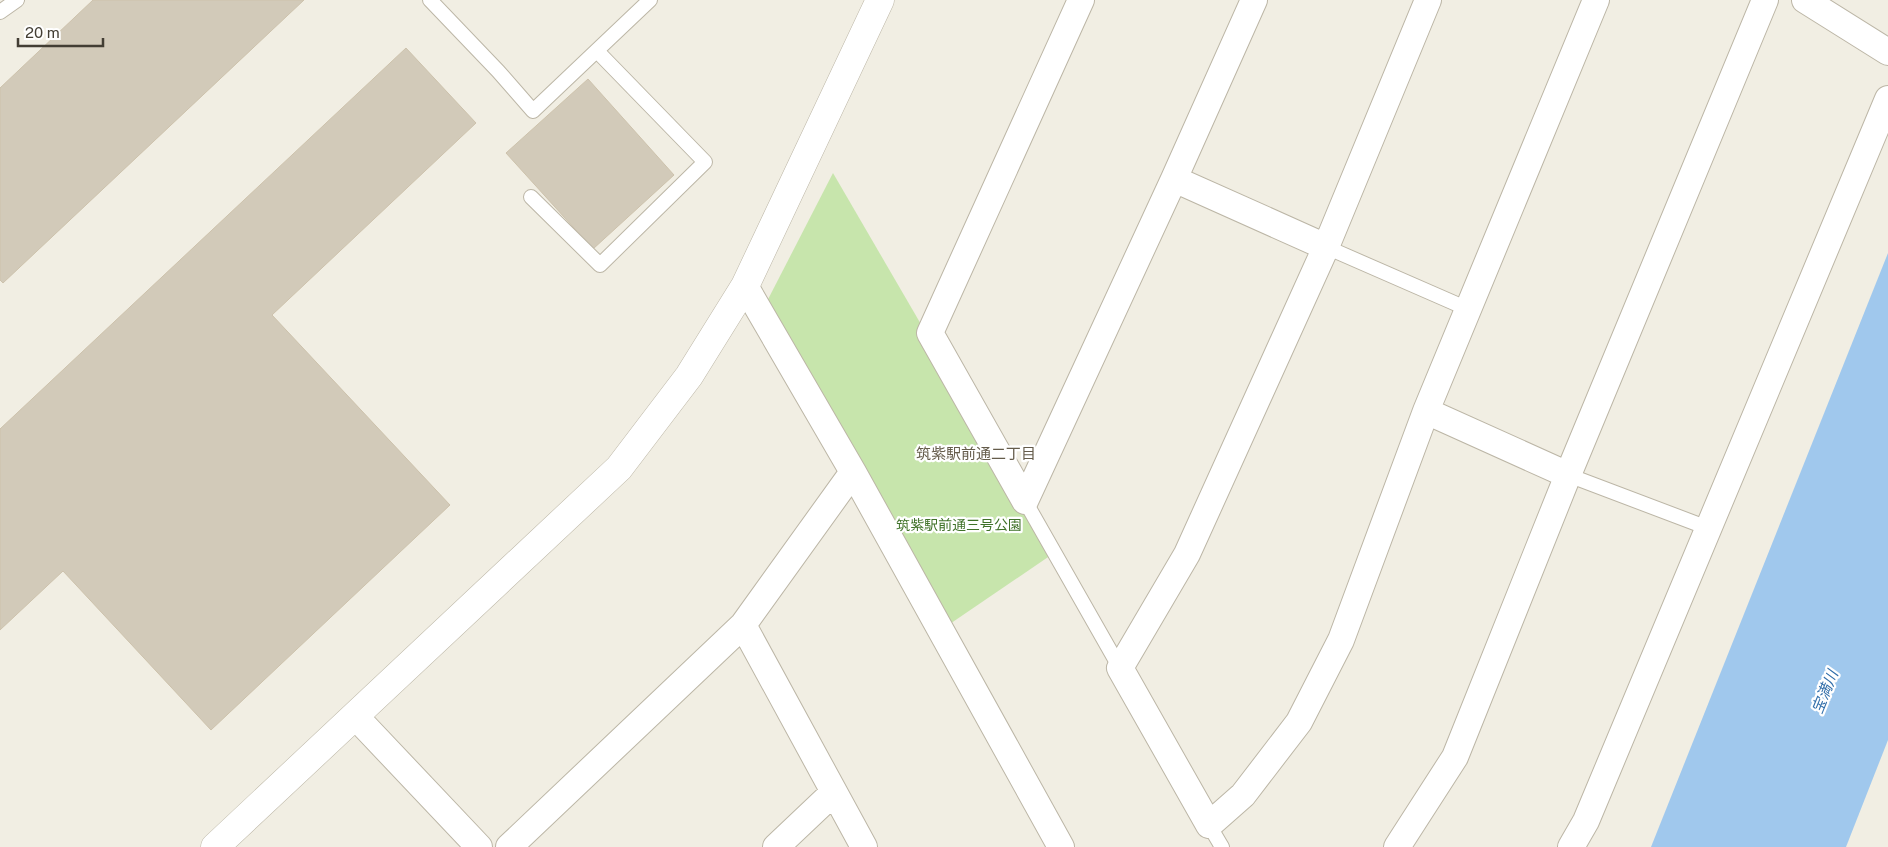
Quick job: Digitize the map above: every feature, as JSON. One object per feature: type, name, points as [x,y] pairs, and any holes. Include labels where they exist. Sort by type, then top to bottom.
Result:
[{"type":"street","points":[[215,847],[619,468],[689,376],[745,286],[880,0]]},
{"type":"street","points":[[1025,501],[930,333],[1081,0]]},
{"type":"street","points":[[1025,501],[1174,179],[1254,0]]},
{"type":"street","points":[[1428,0],[1326,247],[1187,554],[1120,668],[1209,824],[1243,795],[1299,722],[1341,640],[1426,411],[1596,0]]},
{"type":"street","points":[[1397,847],[1456,757],[1568,475],[1765,0]]},
{"type":"street","points":[[1805,0],[1888,52]]},
{"type":"street","points":[[1571,847],[1586,821],[1888,99]]},
{"type":"street","points":[[1174,179],[1326,247]]},
{"type":"street","points":[[745,286],[853,472],[1061,847]]},
{"type":"street","points":[[1426,411],[1568,475]]},
{"type":"street","points":[[509,847],[743,625],[853,472]]},
{"type":"street","points":[[743,625],[864,847]]},
{"type":"street","points":[[355,716],[480,847]]},
{"type":"street","points":[[776,847],[833,792]]},
{"type":"lane","points":[[0,12],[17,0]]},
{"type":"lane","points":[[430,0],[498,71],[533,111],[650,0]]},
{"type":"lane","points":[[531,197],[600,266],[705,162],[597,51]]},
{"type":"lane","points":[[1326,247],[1468,309]]},
{"type":"lane","points":[[1568,475],[1708,528]]},
{"type":"lane","points":[[1025,501],[1120,668]]},
{"type":"lane","points":[[1209,824],[1222,847]]},
{"type":"green space","name":"筑紫駅前通三号公園","points":[[833,173],[1054,553],[941,630],[761,313]]},
{"type":"water","name":"宝満川","points":[[1888,253],[1888,740],[1846,847],[1651,847]]},
{"type":"building","points":[[93,0],[304,0],[3,283],[0,280],[0,88]]},
{"type":"building","points":[[406,48],[476,123],[272,315],[450,505],[211,730],[63,571],[0,630],[0,429]]},
{"type":"building","points":[[588,79],[674,175],[593,249],[506,153]]},
{"type":"district","name":"筑紫駅前通二丁目","points":[[976,454]]}]
